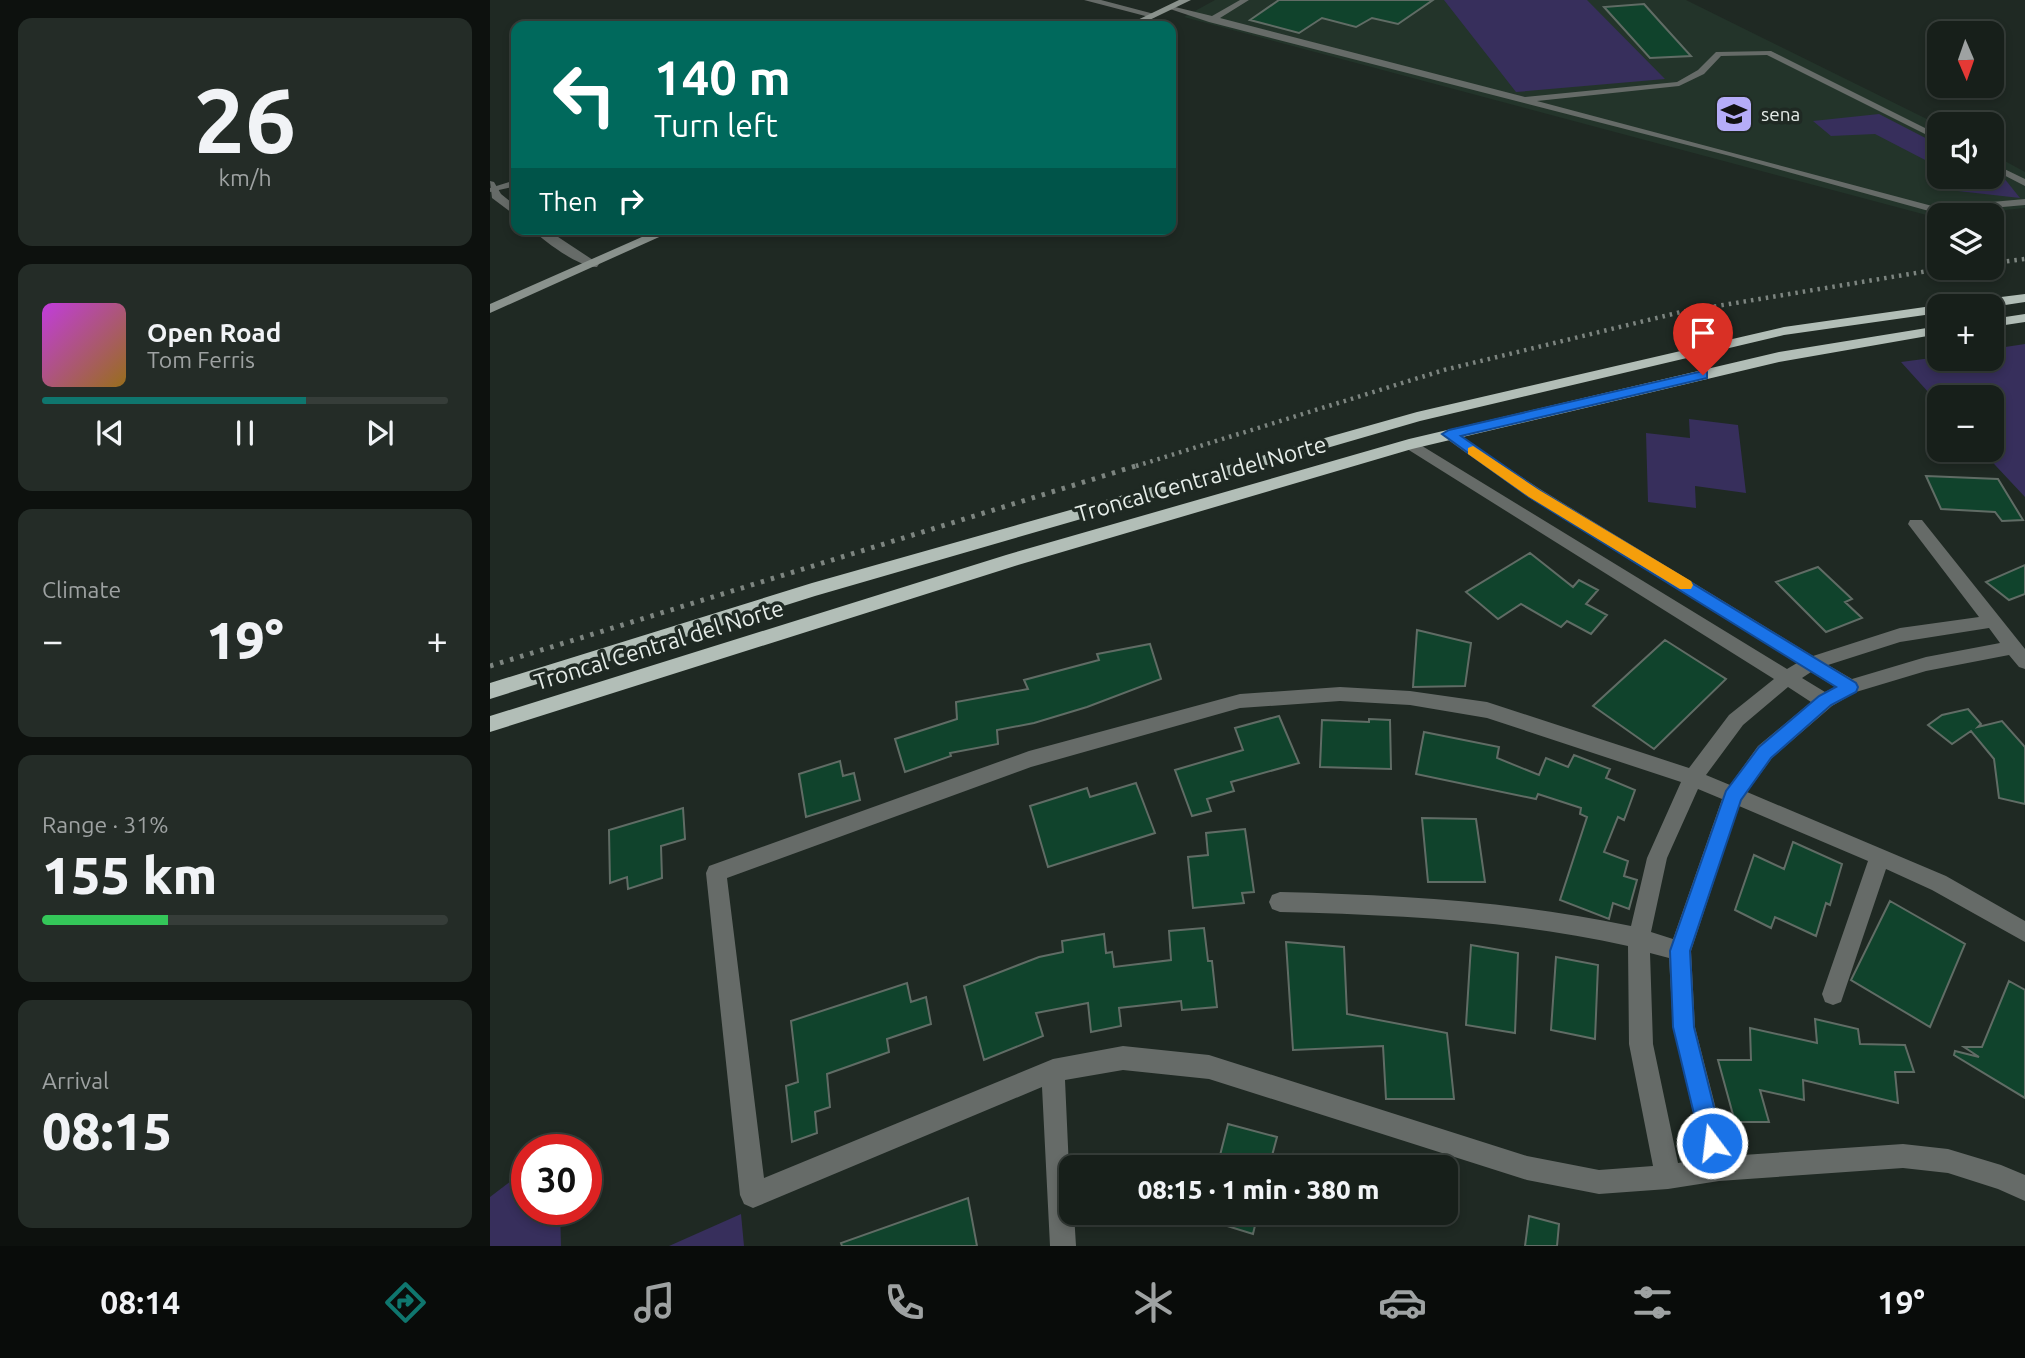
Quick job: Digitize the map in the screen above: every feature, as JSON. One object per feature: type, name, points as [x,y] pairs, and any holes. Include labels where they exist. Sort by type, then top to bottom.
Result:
[{"type":"highway","points":[[2004,301],[2025,298]]},
{"type":"highway","name":"Troncal Central del Norte","points":[[490,691],[812,590],[1417,417],[1783,331],[1927,311]]},
{"type":"highway","points":[[2004,321],[2025,318]]},
{"type":"highway","name":"Troncal Central del Norte","points":[[490,724],[1012,560],[1409,444],[1779,357],[1927,332]]},
{"type":"main road","points":[[1140,21],[1186,0]]},
{"type":"main road","points":[[490,309],[658,235]]},
{"type":"street","points":[[1089,0],[1153,15]]},
{"type":"street","points":[[491,187],[495,196],[511,208]]},
{"type":"street","points":[[547,235],[593,264]]},
{"type":"street","points":[[1449,434],[1534,493],[1850,687]]},
{"type":"street","points":[[1409,444],[1825,701]]},
{"type":"street","points":[[1916,524],[2019,654]]},
{"type":"street","points":[[1598,562],[1620,545]]},
{"type":"street","points":[[1668,1177],[1641,1044],[1639,937],[1657,858],[1693,778],[1736,720],[1788,677],[1812,663],[1900,635],[1994,621]]},
{"type":"street","points":[[1719,1169],[1684,1027],[1680,951],[1733,796],[1765,752],[1825,701],[1850,687],[1926,664],[2019,654]]},
{"type":"street","points":[[2025,932],[1939,883],[1693,778],[1487,710],[1410,698],[1340,694],[1240,701],[1029,759],[716,873],[753,1195],[1053,1071],[1123,1058],[1209,1067],[1527,1168],[1599,1182],[1668,1177],[1719,1169],[1903,1156],[1948,1161],[2001,1177],[2025,1188]]},
{"type":"street","points":[[1833,994],[1880,856]]},
{"type":"street","points":[[1280,902],[1407,905],[1522,914],[1639,937],[1680,951]]},
{"type":"street","points":[[1053,1071],[1063,1246]]},
{"type":"lane","points":[[1212,19],[1245,0]]},
{"type":"lane","points":[[1171,8],[1936,209],[2025,202]]},
{"type":"lane","points":[[1521,100],[1679,85],[1701,72],[1718,54],[1765,51],[1927,132]]},
{"type":"lane","points":[[2004,172],[2025,183]]},
{"type":"lane","points":[[491,187],[511,184]]},
{"type":"shaded area","name":"sena","points":[[1215,0],[1686,0],[1927,119],[1927,189],[2004,189],[2004,161],[2025,172],[2025,208],[2004,210],[2004,203],[1927,203],[1927,215],[1184,17]]},
{"type":"shaded area","points":[[1444,0],[1587,0],[1665,79],[1516,92]]},
{"type":"shaded area","points":[[1879,114],[1927,139],[1927,161],[1875,134],[1831,136],[1813,121]]},
{"type":"shaded area","points":[[2004,178],[2020,198],[1949,190],[2004,189]]},
{"type":"shaded area","points":[[2025,344],[2025,497],[1992,462],[2004,462],[2004,385],[1927,385],[1927,391],[1901,362],[1927,359],[1927,371],[2004,371],[2004,347]]},
{"type":"shaded area","points":[[1689,419],[1738,425],[1746,493],[1695,486],[1696,508],[1648,502],[1646,433],[1690,438]]},
{"type":"shaded area","points":[[511,1181],[511,1225],[560,1225],[561,1246],[490,1246],[490,1197]]},
{"type":"shaded area","points":[[741,1214],[744,1246],[669,1246]]},
{"type":"building","points":[[1279,0],[1433,0],[1398,24],[1372,18],[1356,27],[1322,18],[1299,33],[1250,20]]},
{"type":"building","points":[[1644,4],[1691,56],[1650,58],[1604,7]]},
{"type":"building","points":[[1926,476],[1998,479],[2023,520],[2002,521],[1995,512],[1941,509]]},
{"type":"building","points":[[1530,553],[1573,587],[1579,580],[1598,590],[1586,604],[1607,615],[1591,634],[1567,621],[1561,627],[1521,604],[1498,619],[1466,592]]},
{"type":"building","points":[[2025,565],[2025,594],[2009,600],[1986,582]]},
{"type":"building","points":[[1818,567],[1852,599],[1845,602],[1862,618],[1826,632],[1776,582]]},
{"type":"building","points":[[1417,630],[1471,643],[1465,686],[1413,687]]},
{"type":"building","points":[[1665,640],[1726,679],[1654,749],[1593,706]]},
{"type":"building","points":[[1150,644],[1161,679],[1087,707],[1034,723],[997,730],[998,744],[950,753],[951,756],[905,772],[895,739],[957,719],[956,702],[1028,689],[1024,680],[1099,660],[1097,654]]},
{"type":"building","points":[[1968,709],[1981,724],[1978,727],[2002,721],[2025,747],[2025,804],[1999,798],[1994,759],[1971,731],[1952,744],[1928,725],[1942,715]]},
{"type":"building","points":[[1279,716],[1299,763],[1231,782],[1234,791],[1207,799],[1211,811],[1192,816],[1175,770],[1243,750],[1235,728]]},
{"type":"building","points":[[1369,719],[1390,720],[1391,769],[1320,767],[1322,720],[1369,722]]},
{"type":"building","points":[[1424,732],[1499,747],[1497,758],[1539,775],[1546,758],[1568,767],[1574,755],[1610,769],[1606,778],[1635,790],[1624,820],[1618,817],[1604,852],[1628,861],[1624,876],[1637,880],[1629,909],[1613,903],[1609,919],[1560,900],[1587,817],[1580,814],[1581,808],[1538,794],[1536,799],[1416,774]]},
{"type":"building","points":[[840,761],[843,776],[854,773],[860,800],[806,817],[799,774]]},
{"type":"building","points":[[1136,783],[1155,833],[1048,867],[1030,806],[1087,788],[1090,797]]},
{"type":"building","points":[[683,808],[685,839],[661,846],[662,878],[628,889],[627,877],[610,883],[609,830]]},
{"type":"building","points":[[1422,818],[1476,819],[1485,882],[1428,882]]},
{"type":"building","points":[[1245,829],[1254,892],[1242,893],[1244,903],[1193,908],[1188,857],[1208,855],[1206,833]]},
{"type":"building","points":[[1793,842],[1842,864],[1830,905],[1826,903],[1816,936],[1775,917],[1771,928],[1735,910],[1754,855],[1784,869]]},
{"type":"building","points":[[1890,901],[1965,944],[1930,1027],[1851,980]]},
{"type":"building","points":[[1204,928],[1208,961],[1212,961],[1217,1007],[1182,1010],[1181,1001],[1119,1008],[1121,1026],[1091,1032],[1088,1003],[1036,1013],[1043,1036],[984,1060],[964,986],[1039,957],[1063,952],[1062,941],[1104,934],[1106,953],[1112,952],[1114,967],[1171,960],[1169,931]]},
{"type":"building","points":[[1286,942],[1344,947],[1347,1014],[1447,1033],[1454,1099],[1386,1099],[1383,1046],[1293,1050]]},
{"type":"building","points":[[1471,945],[1518,953],[1515,1033],[1466,1025]]},
{"type":"building","points":[[1556,957],[1598,965],[1595,1039],[1551,1030]]},
{"type":"building","points":[[2009,981],[2025,990],[2025,1098],[1954,1055],[1955,1051],[1979,1057],[1964,1047],[1982,1047]]},
{"type":"building","points":[[907,983],[911,1002],[926,997],[931,1024],[887,1039],[889,1052],[827,1074],[830,1107],[815,1112],[817,1133],[792,1142],[786,1086],[798,1082],[791,1021]]},
{"type":"building","points":[[1815,1019],[1858,1029],[1860,1044],[1905,1045],[1914,1072],[1895,1072],[1898,1103],[1803,1080],[1804,1100],[1760,1090],[1769,1122],[1735,1122],[1718,1060],[1751,1060],[1750,1028],[1817,1043]]},
{"type":"building","points":[[1228,1124],[1277,1137],[1272,1155],[1220,1155]]},
{"type":"building","points":[[968,1198],[977,1246],[842,1246],[841,1243]]},
{"type":"building","points":[[1529,1216],[1559,1224],[1557,1246],[1525,1246]]},
{"type":"building","points":[[1224,1225],[1255,1225],[1253,1234]]},
{"type":"railway","points":[[2004,262],[2025,259]]},
{"type":"railway","points":[[1136,466],[1444,370],[1681,312],[1927,271]]},
{"type":"railway","points":[[490,666],[1142,464]]},
{"type":"slow traffic","points":[[1473,451],[1534,493],[1685,585]]},
{"type":"place","name":"sena","points":[[1734,114]]},
{"type":"route","points":[[1703,375],[1449,434],[1534,493],[1850,687],[1825,701],[1765,752],[1733,796],[1680,951],[1684,1027],[1697,1091],[1712,1143]]}]
